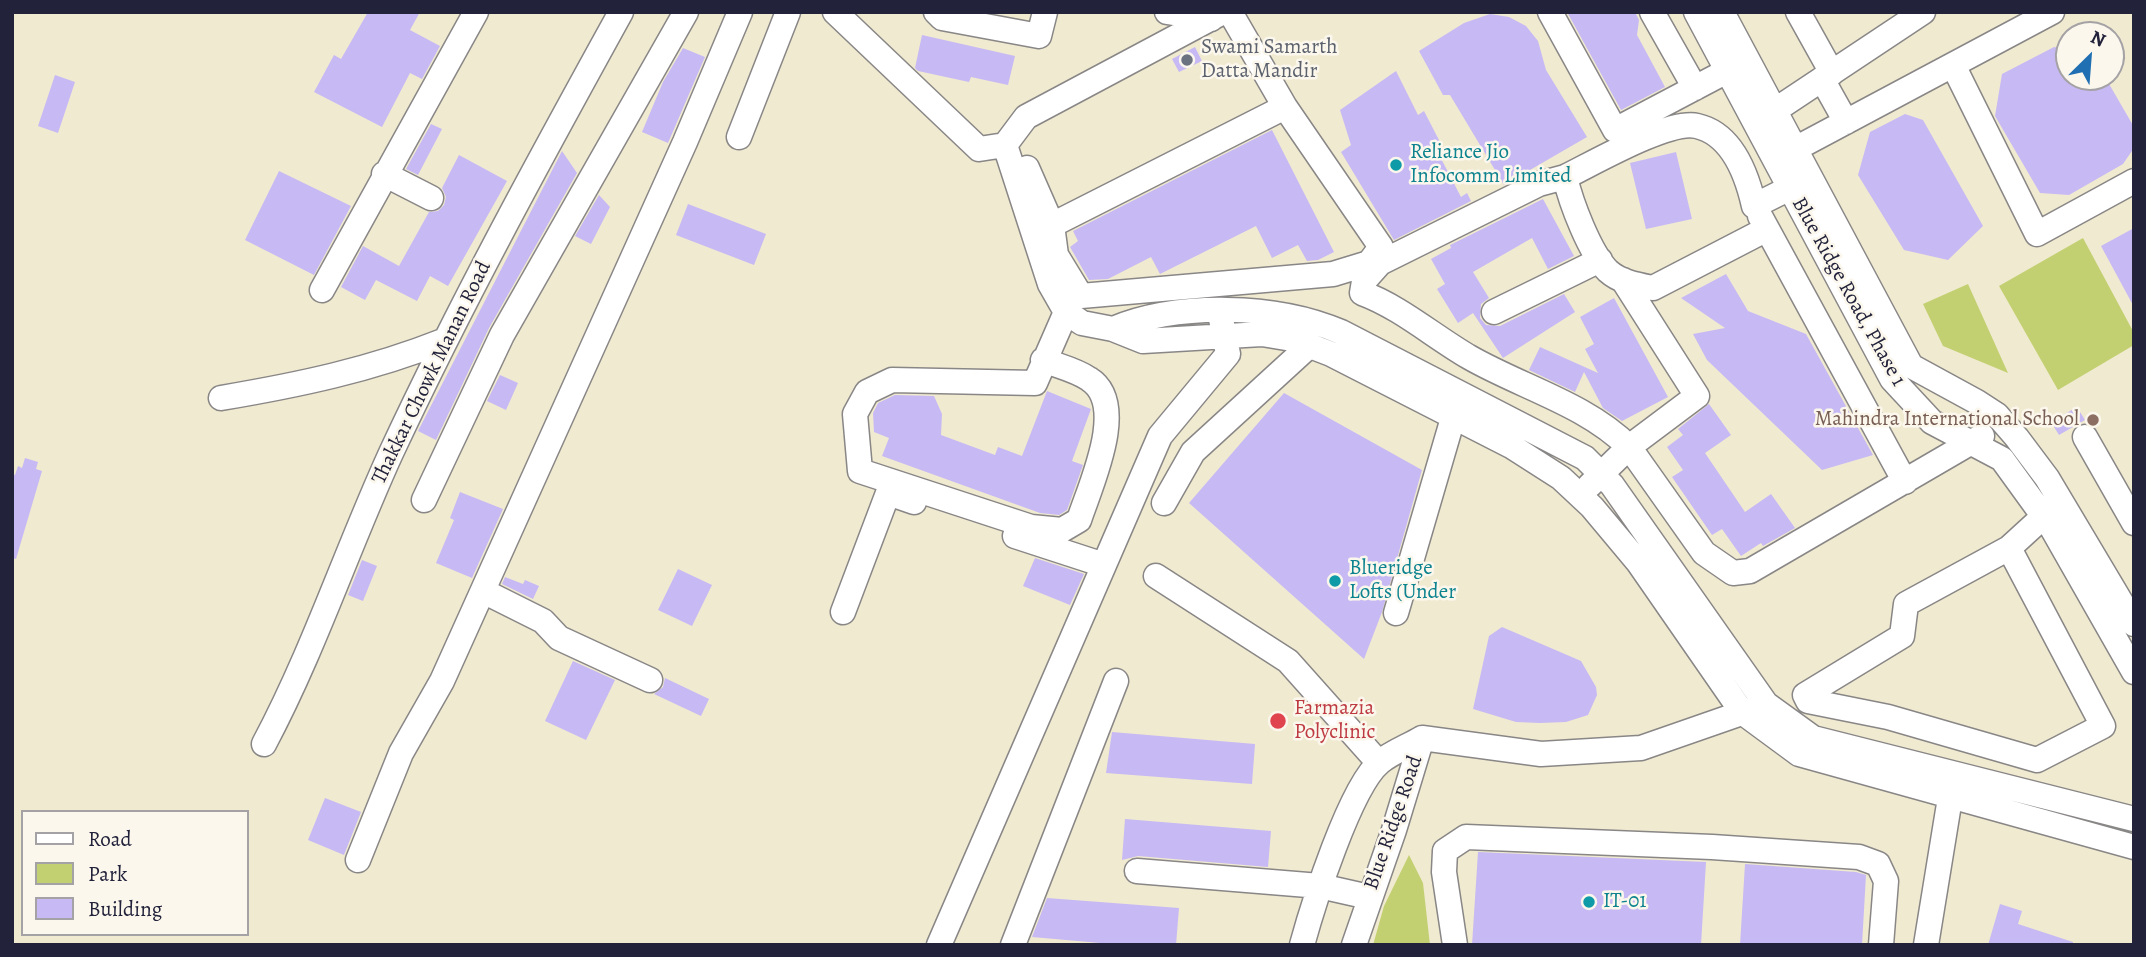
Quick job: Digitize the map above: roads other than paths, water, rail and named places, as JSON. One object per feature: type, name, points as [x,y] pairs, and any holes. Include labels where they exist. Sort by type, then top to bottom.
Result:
[{"type":"street","points":[[322,290],[475,12]]},
{"type":"street","name":"Thakkar Chowk Manan Road","points":[[264,744],[297,683],[380,477],[443,341],[621,12]]},
{"type":"street","points":[[424,500],[502,335],[686,12]]},
{"type":"street","points":[[358,860],[401,753],[442,681],[680,154],[740,12]]},
{"type":"street","points":[[739,137],[788,12]]},
{"type":"street","points":[[835,12],[979,149],[1009,140],[1026,117],[1218,14]]},
{"type":"street","points":[[936,12],[942,18],[1038,36],[1045,12]]},
{"type":"street","points":[[1167,12],[1218,14]]},
{"type":"street","points":[[1550,12],[1615,130],[1727,71]]},
{"type":"street","points":[[1652,12],[1695,88]]},
{"type":"street","name":"Blue Ridge Road, Phase 1","points":[[1696,12],[1892,379],[1932,422],[2002,459],[2044,516],[2134,672]]},
{"type":"street","name":"Blue Ridge Road, Phase 1","points":[[1722,12],[1911,366],[1977,402],[2003,422],[2047,478],[2134,624]]},
{"type":"street","points":[[1798,12],[1846,122]]},
{"type":"street","points":[[1774,111],[1923,12]]},
{"type":"street","points":[[1795,149],[2052,12]]},
{"type":"street","points":[[1009,140],[1052,225],[1056,255],[1081,296],[1333,274],[1369,263],[1381,247],[1218,14]]},
{"type":"street","points":[[1953,65],[2037,234],[2134,181]]},
{"type":"street","points":[[1052,225],[1285,107]]},
{"type":"street","points":[[1905,482],[1754,206],[1744,170],[1721,140],[1696,125],[1669,129],[1565,177],[1539,184],[1380,263],[1364,281],[1362,293],[1492,369],[1585,415],[1629,447],[1704,553],[1733,573],[1750,571],[1905,482],[1972,443],[2003,422]]},
{"type":"street","points":[[1009,140],[1050,284],[1066,312],[1082,323],[1143,341],[1222,323],[1264,310],[1318,322],[1575,450],[1602,474],[1766,704],[1812,738],[2134,819]]},
{"type":"street","points":[[384,174],[431,198]]},
{"type":"street","points":[[1565,177],[1573,205],[1600,260],[1609,272],[1623,280],[1653,288],[1766,229]]},
{"type":"street","points":[[1754,206],[1790,188]]},
{"type":"street","points":[[1494,312],[1600,260]]},
{"type":"street","points":[[1579,495],[1629,447],[1697,396],[1623,280]]},
{"type":"street","points":[[1043,360],[1090,379],[1109,411],[1104,442],[1079,520],[1062,530],[1031,527],[860,471],[855,414],[867,392],[892,380],[1035,383],[1043,360],[1066,312]]},
{"type":"street","points":[[1222,323],[1310,345],[1542,464],[1579,495],[1637,562],[1742,712],[1799,754],[2134,847]]},
{"type":"street","points":[[939,945],[1160,436],[1228,354],[1222,323]]},
{"type":"street","points":[[221,398],[322,380],[391,362],[443,341]]},
{"type":"street","points":[[1164,503],[1193,452],[1310,345]]},
{"type":"street","points":[[1396,613],[1453,418]]},
{"type":"street","points":[[2085,437],[2134,523]]},
{"type":"street","points":[[843,612],[888,493],[1104,565]]},
{"type":"street","points":[[2009,548],[2103,726],[2036,760],[1888,717],[1808,701],[1805,695],[1902,636],[1906,604],[2009,548],[2044,516]]},
{"type":"street","points":[[1156,576],[1288,662],[1379,763]]},
{"type":"street","points":[[483,591],[544,621],[559,638],[650,680]]},
{"type":"street","points":[[1013,945],[1116,681]]},
{"type":"street","points":[[1422,738],[1541,754],[1640,748],[1766,704]]},
{"type":"street","name":"Blue Ridge Road","points":[[1302,945],[1320,886],[1363,784],[1379,763],[1422,738]]},
{"type":"street","name":"Blue Ridge Road","points":[[1354,945],[1394,830],[1422,738]]},
{"type":"street","points":[[1926,945],[1950,798]]},
{"type":"street","points":[[1455,945],[1444,872],[1445,850],[1466,838],[1724,848],[1859,857],[1878,864],[1886,881],[1881,945]]},
{"type":"street","points":[[1137,871],[1320,886],[1369,897]]},
{"type":"place","name":"Swami Samarth Datta Mandir","points":[[1187,60]]},
{"type":"place","name":"Reliance Jio Infocomm Limited","points":[[1396,165]]},
{"type":"place","name":"Mahindra International School","points":[[2093,420]]},
{"type":"place","name":"Blueridge Lofts (Under","points":[[1335,581]]},
{"type":"place","name":"Farmazia Polyclinic","points":[[1278,721]]},
{"type":"place","name":"IT-01","points":[[1589,902]]}]
